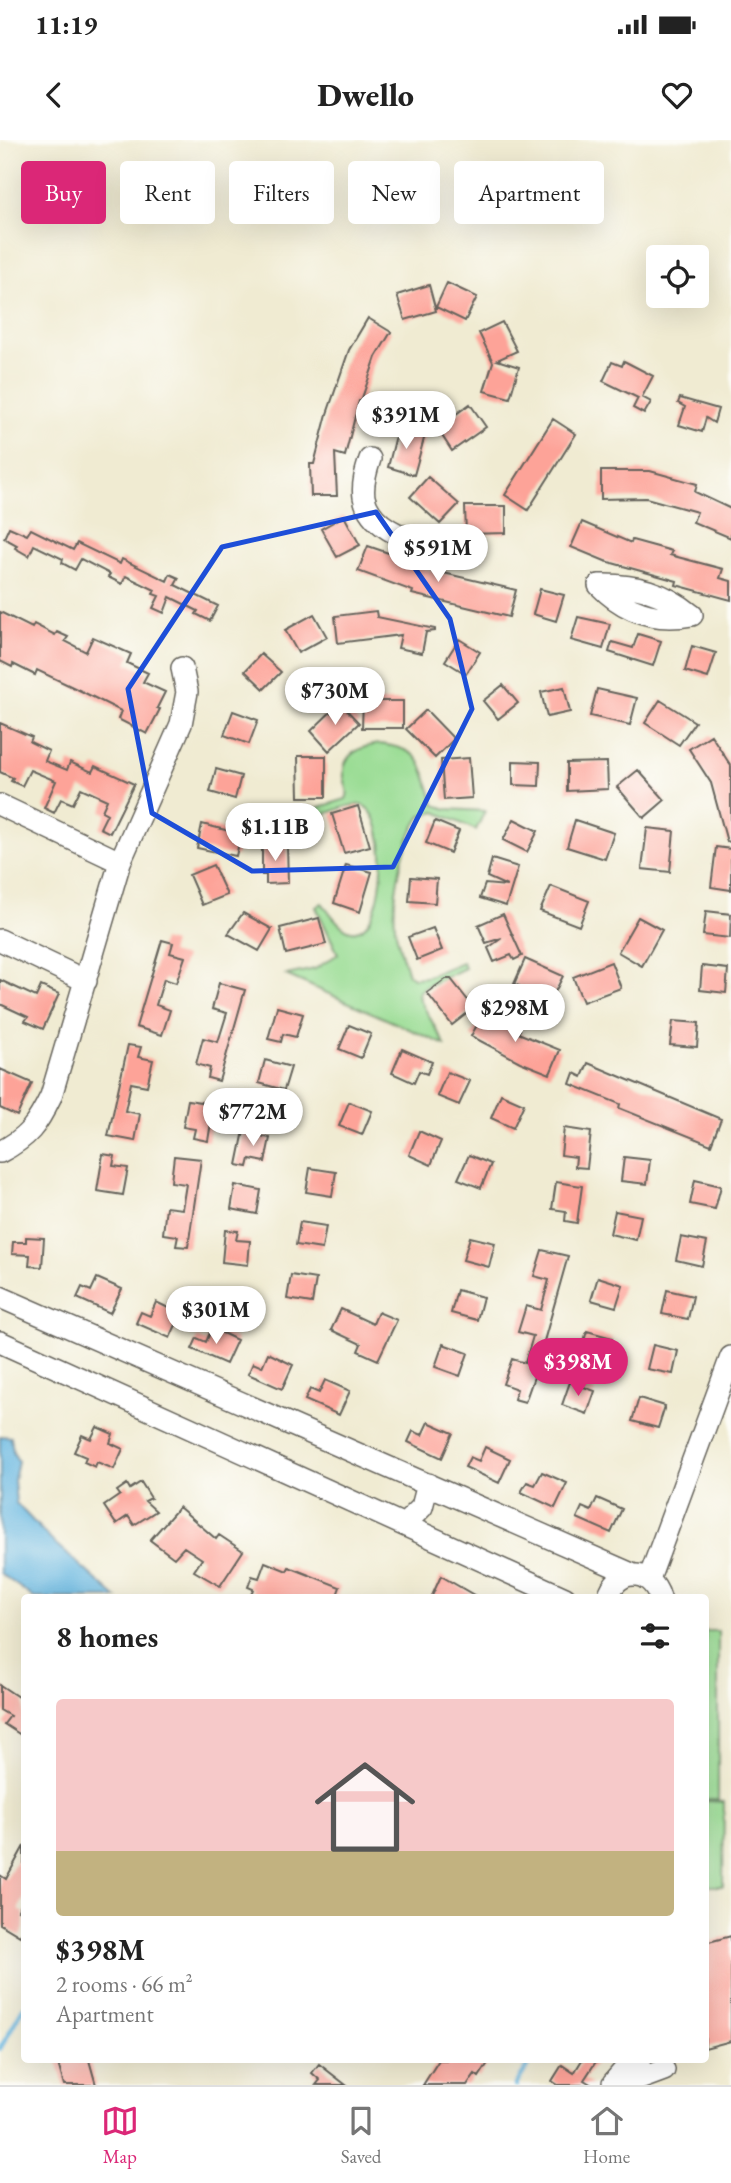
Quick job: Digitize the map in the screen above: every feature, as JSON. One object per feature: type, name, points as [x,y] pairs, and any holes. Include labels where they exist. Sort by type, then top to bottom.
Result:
[{"type":"street","points":[[370,459],[364,480],[364,499],[372,515],[395,533],[429,544]]},
{"type":"street","points":[[0,1152],[18,1143],[37,1126],[51,1096],[120,862],[181,724],[187,692],[182,668]]},
{"type":"street","points":[[0,805],[120,862]]},
{"type":"street","points":[[0,940],[86,981]]},
{"type":"street","points":[[0,1297],[428,1484],[648,1584]]},
{"type":"street","points":[[0,1342],[556,1594]]},
{"type":"street","points":[[648,1584],[731,1357]]},
{"type":"street","points":[[404,1525],[422,1507],[428,1484]]},
{"type":"street","points":[[610,1594],[616,1581],[624,1576],[648,1584]]},
{"type":"street","points":[[630,2063],[613,2082],[637,2080],[665,2071]]},
{"type":"highlighted area","points":[[376,512],[450,619],[472,709],[393,867],[252,871],[152,813],[128,689],[222,547]]},
{"type":"green space","points":[[380,744],[396,747],[415,756],[424,771],[435,805],[447,809],[485,811],[476,830],[436,812],[422,815],[409,838],[397,884],[395,926],[408,974],[413,978],[426,977],[462,962],[465,968],[419,992],[420,1000],[445,1045],[286,975],[315,969],[338,954],[316,907],[322,903],[337,922],[348,930],[361,930],[371,918],[378,900],[382,876],[379,830],[372,813],[361,805],[356,805],[304,823],[292,809],[314,809],[346,799],[344,769],[349,757],[359,749]]},
{"type":"green space","points":[[709,1631],[718,1631],[718,1800],[709,1800]]},
{"type":"green space","points":[[709,1801],[724,1802],[723,1886],[709,1886]]},
{"type":"water","points":[[0,1436],[11,1437],[13,1452],[18,1461],[14,1480],[16,1503],[49,1538],[112,1594],[29,1594],[0,1573]]},
{"type":"building","points":[[447,283],[477,297],[465,321],[436,307]]},
{"type":"building","points":[[429,285],[436,311],[405,320],[397,295]]},
{"type":"building","points":[[368,318],[391,332],[376,357],[359,401],[345,456],[335,453],[337,496],[311,496],[310,464],[314,464],[327,414],[349,350]]},
{"type":"building","points":[[502,322],[517,351],[497,360],[519,367],[510,398],[484,391],[493,362],[479,333]]},
{"type":"building","points":[[624,361],[653,376],[642,397],[651,402],[644,414],[633,408],[638,398],[603,381],[612,362],[622,366]]},
{"type":"building","points":[[680,398],[718,409],[714,423],[706,418],[702,432],[679,425],[685,407],[678,403]]},
{"type":"building","points":[[470,404],[486,427],[452,451],[437,428]]},
{"type":"building","points":[[553,419],[576,434],[528,510],[505,495]]},
{"type":"building","points":[[398,428],[425,435],[414,475],[388,467]]},
{"type":"building","points":[[601,471],[650,471],[697,484],[695,492],[731,509],[731,538],[693,522],[697,512],[646,498],[601,499]]},
{"type":"building","points":[[428,477],[459,504],[440,524],[410,497]]},
{"type":"building","points":[[465,506],[506,506],[506,533],[466,534]]},
{"type":"building","points":[[344,516],[360,545],[337,557],[321,529]]},
{"type":"building","points":[[582,522],[631,543],[632,540],[672,551],[670,555],[723,569],[720,578],[731,581],[731,600],[676,585],[677,581],[605,561],[571,547]]},
{"type":"building","points":[[9,527],[27,535],[31,529],[73,550],[77,543],[120,564],[122,559],[167,581],[170,574],[179,578],[175,585],[218,606],[210,621],[196,614],[198,611],[170,597],[164,613],[153,608],[159,596],[153,594],[155,590],[126,576],[122,584],[108,577],[110,574],[81,559],[75,570],[62,563],[63,559],[34,545],[29,556],[4,538]]},
{"type":"building","points":[[368,546],[406,559],[405,564],[516,590],[509,617],[412,594],[413,591],[358,571]]},
{"type":"building","points":[[540,589],[564,595],[556,621],[533,614]]},
{"type":"building","points":[[376,611],[377,617],[435,631],[426,632],[422,653],[398,648],[401,635],[338,643],[335,616]]},
{"type":"building","points":[[0,612],[32,628],[34,624],[55,635],[57,632],[68,637],[65,641],[86,652],[93,637],[131,654],[127,663],[148,673],[143,682],[165,692],[157,708],[160,709],[147,734],[118,719],[121,711],[81,691],[37,670],[35,675],[0,661]]},
{"type":"building","points":[[314,614],[327,637],[298,653],[285,630]]},
{"type":"building","points":[[578,617],[610,624],[603,649],[571,640]]},
{"type":"building","points":[[638,634],[661,641],[653,666],[609,652],[612,642],[633,648]]},
{"type":"building","points":[[459,639],[480,652],[466,674],[445,661]]},
{"type":"building","points":[[692,646],[716,653],[708,678],[685,671]]},
{"type":"building","points":[[261,654],[281,672],[264,689],[245,671]]},
{"type":"building","points":[[503,685],[518,703],[498,719],[483,701]]},
{"type":"building","points":[[564,687],[570,712],[547,717],[541,692]]},
{"type":"building","points":[[597,689],[637,698],[630,725],[590,716]]},
{"type":"building","points":[[660,700],[695,722],[679,745],[645,723]]},
{"type":"building","points":[[363,701],[403,701],[403,728],[362,728]]},
{"type":"building","points":[[340,703],[359,723],[329,751],[311,731]]},
{"type":"building","points":[[426,710],[454,739],[435,758],[406,729]]},
{"type":"building","points":[[233,711],[258,720],[249,744],[224,735]]},
{"type":"building","points":[[0,723],[32,737],[30,742],[49,751],[45,761],[67,770],[70,762],[92,772],[95,766],[134,784],[110,833],[100,828],[107,814],[102,811],[107,800],[81,788],[73,804],[61,799],[54,813],[44,808],[56,781],[30,770],[22,786],[0,772]]},
{"type":"building","points":[[711,735],[731,766],[731,841],[727,842],[711,783],[689,749]]},
{"type":"building","points":[[298,756],[326,756],[326,797],[299,797]]},
{"type":"building","points":[[469,758],[472,798],[444,800],[441,760]]},
{"type":"building","points":[[513,761],[540,762],[539,786],[513,785]]},
{"type":"building","points":[[607,762],[608,789],[567,791],[567,763]]},
{"type":"building","points":[[216,769],[241,776],[235,799],[210,792]]},
{"type":"building","points":[[638,770],[665,800],[644,818],[617,787]]},
{"type":"building","points":[[358,806],[370,846],[344,853],[332,814]]},
{"type":"building","points":[[514,819],[538,831],[527,852],[503,840]]},
{"type":"building","points":[[575,820],[614,833],[605,859],[567,847]]},
{"type":"building","points":[[435,821],[459,831],[450,853],[426,843]]},
{"type":"building","points":[[202,824],[241,834],[236,856],[197,848]]},
{"type":"building","points":[[647,828],[674,831],[670,872],[642,869]]},
{"type":"building","points":[[262,844],[287,844],[288,883],[266,884],[266,875],[262,875]]},
{"type":"building","points":[[716,847],[731,849],[731,890],[711,887]]},
{"type":"building","points":[[492,859],[518,867],[506,906],[480,898],[485,884],[507,886],[487,877]]},
{"type":"building","points":[[213,865],[227,895],[202,905],[189,875]]},
{"type":"building","points":[[346,865],[372,872],[360,912],[334,903]]},
{"type":"building","points":[[411,877],[437,879],[435,903],[409,901]]},
{"type":"building","points":[[551,886],[589,901],[579,926],[540,911]]},
{"type":"building","points":[[706,911],[731,914],[730,938],[703,935]]},
{"type":"building","points":[[243,913],[272,929],[259,951],[228,934]]},
{"type":"building","points":[[503,914],[522,956],[514,960],[511,955],[494,962],[488,948],[502,938],[486,943],[478,925]]},
{"type":"building","points":[[638,917],[662,930],[642,966],[618,952]]},
{"type":"building","points":[[319,918],[326,944],[286,954],[280,928]]},
{"type":"building","points":[[433,928],[442,950],[417,960],[408,937]]},
{"type":"building","points":[[162,940],[173,943],[170,953],[185,957],[176,983],[164,979],[156,1005],[170,1010],[162,1035],[136,1027]]},
{"type":"building","points":[[525,959],[563,976],[551,1000],[514,984]]},
{"type":"building","points":[[611,962],[621,988],[583,1002],[573,977]]},
{"type":"building","points":[[702,966],[728,969],[726,993],[700,990]]},
{"type":"building","points":[[446,979],[451,979],[474,1008],[452,1025],[427,993]]},
{"type":"building","points":[[0,980],[36,997],[41,986],[59,994],[43,1029],[25,1021],[28,1017],[0,1004]]},
{"type":"building","points":[[219,983],[245,990],[219,1081],[208,1078],[210,1068],[196,1064],[203,1038],[218,1042],[227,1013],[212,1009]]},
{"type":"building","points":[[277,1007],[303,1014],[296,1037],[283,1034],[281,1042],[268,1039]]},
{"type":"building","points":[[484,1012],[520,1030],[518,1033],[560,1050],[550,1074],[520,1062],[471,1036]]},
{"type":"building","points":[[673,1021],[699,1023],[697,1047],[670,1045]]},
{"type":"building","points":[[349,1025],[371,1034],[361,1058],[339,1049]]},
{"type":"building","points":[[128,1045],[141,1047],[138,1057],[153,1060],[147,1086],[131,1083],[125,1111],[140,1114],[135,1141],[108,1136]]},
{"type":"building","points":[[402,1049],[432,1062],[427,1074],[419,1071],[414,1083],[392,1073]]},
{"type":"building","points":[[265,1060],[291,1067],[284,1090],[259,1083]]},
{"type":"building","points":[[588,1063],[721,1119],[711,1145],[619,1108],[620,1104],[570,1084],[574,1073],[582,1077]]},
{"type":"building","points":[[0,1069],[32,1083],[17,1116],[0,1108]]},
{"type":"building","points":[[447,1072],[470,1081],[459,1105],[437,1096]]},
{"type":"building","points":[[501,1094],[524,1104],[513,1128],[491,1118]]},
{"type":"building","points":[[188,1100],[214,1104],[208,1141],[193,1138],[195,1129],[183,1127]]},
{"type":"building","points":[[349,1102],[372,1111],[362,1135],[339,1126]]},
{"type":"building","points":[[245,1126],[255,1128],[254,1135],[270,1138],[265,1162],[250,1159],[248,1167],[237,1165]]},
{"type":"building","points":[[564,1128],[591,1132],[587,1168],[575,1167],[576,1157],[561,1155]]},
{"type":"building","points":[[419,1131],[441,1141],[431,1165],[409,1155]]},
{"type":"building","points":[[103,1154],[115,1156],[113,1166],[128,1168],[123,1195],[97,1191]]},
{"type":"building","points":[[469,1155],[491,1164],[481,1188],[458,1179]]},
{"type":"building","points":[[174,1156],[201,1159],[188,1247],[176,1246],[178,1236],[163,1234],[166,1207],[182,1209],[186,1184],[171,1182]]},
{"type":"building","points":[[624,1157],[650,1160],[647,1184],[621,1181]]},
{"type":"building","points":[[310,1168],[336,1172],[332,1196],[306,1192]]},
{"type":"building","points":[[695,1180],[721,1186],[715,1209],[690,1204]]},
{"type":"building","points":[[556,1182],[582,1186],[577,1223],[565,1221],[566,1211],[552,1209]]},
{"type":"building","points":[[235,1185],[261,1190],[257,1214],[231,1209]]},
{"type":"building","points":[[615,1211],[641,1216],[636,1240],[610,1234]]},
{"type":"building","points":[[300,1222],[326,1226],[322,1249],[296,1245]]},
{"type":"building","points":[[225,1230],[238,1231],[236,1240],[250,1241],[248,1265],[222,1262]]},
{"type":"building","points":[[26,1237],[44,1238],[42,1267],[29,1266],[30,1255],[12,1254],[13,1242],[26,1242]]},
{"type":"building","points":[[470,1237],[495,1243],[489,1267],[463,1260]]},
{"type":"building","points":[[681,1237],[707,1242],[702,1266],[676,1260]]},
{"type":"building","points":[[542,1250],[568,1256],[540,1360],[525,1402],[514,1399],[517,1389],[503,1384],[512,1359],[525,1363],[533,1336],[518,1332],[526,1306],[541,1310],[549,1280],[534,1276]]},
{"type":"building","points":[[291,1275],[316,1279],[312,1303],[287,1299]]},
{"type":"building","points":[[598,1277],[623,1285],[616,1307],[591,1300]]},
{"type":"building","points":[[97,1278],[122,1289],[110,1313],[77,1298],[82,1287],[91,1291]]},
{"type":"building","points":[[457,1290],[483,1297],[477,1320],[451,1313]]},
{"type":"building","points":[[667,1290],[693,1296],[688,1319],[662,1314]]},
{"type":"building","points":[[156,1302],[181,1314],[170,1338],[136,1323],[141,1312],[150,1316]]},
{"type":"building","points":[[341,1309],[373,1324],[378,1312],[397,1320],[378,1360],[358,1351],[361,1344],[331,1330]]},
{"type":"building","points":[[212,1328],[237,1340],[226,1364],[192,1349],[197,1338],[206,1342]]},
{"type":"building","points":[[587,1331],[612,1338],[605,1362],[580,1354]]},
{"type":"building","points":[[443,1344],[468,1353],[460,1376],[435,1367]]},
{"type":"building","points":[[653,1345],[678,1351],[673,1374],[647,1369]]},
{"type":"building","points":[[268,1353],[293,1365],[282,1389],[248,1374],[253,1363],[262,1367]]},
{"type":"building","points":[[325,1380],[350,1391],[339,1415],[305,1400],[310,1389],[319,1393]]},
{"type":"building","points":[[570,1382],[595,1391],[587,1414],[562,1405]]},
{"type":"building","points":[[639,1398],[665,1406],[658,1428],[632,1421]]},
{"type":"building","points":[[428,1422],[453,1433],[442,1458],[408,1442],[413,1431],[422,1435]]},
{"type":"building","points":[[97,1427],[113,1434],[110,1443],[123,1449],[114,1469],[97,1462],[95,1467],[84,1462],[86,1457],[74,1452],[82,1435],[91,1439]]},
{"type":"building","points":[[485,1447],[510,1459],[499,1483],[465,1467],[470,1457],[479,1461]]},
{"type":"building","points":[[542,1472],[567,1483],[555,1508],[521,1492],[527,1482],[535,1485]]},
{"type":"building","points":[[141,1482],[151,1498],[145,1501],[156,1511],[134,1525],[128,1516],[116,1524],[104,1506],[120,1495],[117,1491],[127,1484],[130,1489]]},
{"type":"building","points":[[597,1498],[622,1509],[611,1533],[577,1518],[582,1507],[591,1511]]},
{"type":"building","points":[[179,1507],[216,1539],[219,1535],[243,1551],[220,1586],[194,1571],[202,1559],[184,1547],[174,1558],[150,1540]]},
{"type":"building","points":[[265,1562],[287,1571],[289,1567],[340,1587],[337,1594],[251,1594],[253,1589],[248,1587],[252,1576],[259,1578]]},
{"type":"building","points":[[441,1576],[472,1594],[433,1594]]},
{"type":"building","points":[[0,1685],[21,1699],[21,1735],[4,1724],[10,1716],[0,1710]]},
{"type":"building","points":[[21,1852],[21,1904],[18,1910],[21,1912],[20,1936],[0,1924],[0,1875],[6,1879]]},
{"type":"building","points":[[731,1936],[731,2041],[709,2047],[709,1942]]},
{"type":"building","points":[[58,2063],[90,2063],[96,2085],[64,2085]]},
{"type":"building","points":[[437,2063],[488,2063],[479,2077],[475,2074],[467,2085],[423,2085]]},
{"type":"building","points":[[580,2063],[595,2063],[584,2080],[592,2085],[558,2085],[552,2081],[562,2065],[574,2073]]},
{"type":"building","points":[[319,2064],[346,2085],[316,2085],[320,2080],[312,2073]]},
{"type":"waterway","points":[[0,2049],[21,2011]]},
{"type":"waterway","points":[[516,2085],[529,2063]]}]
